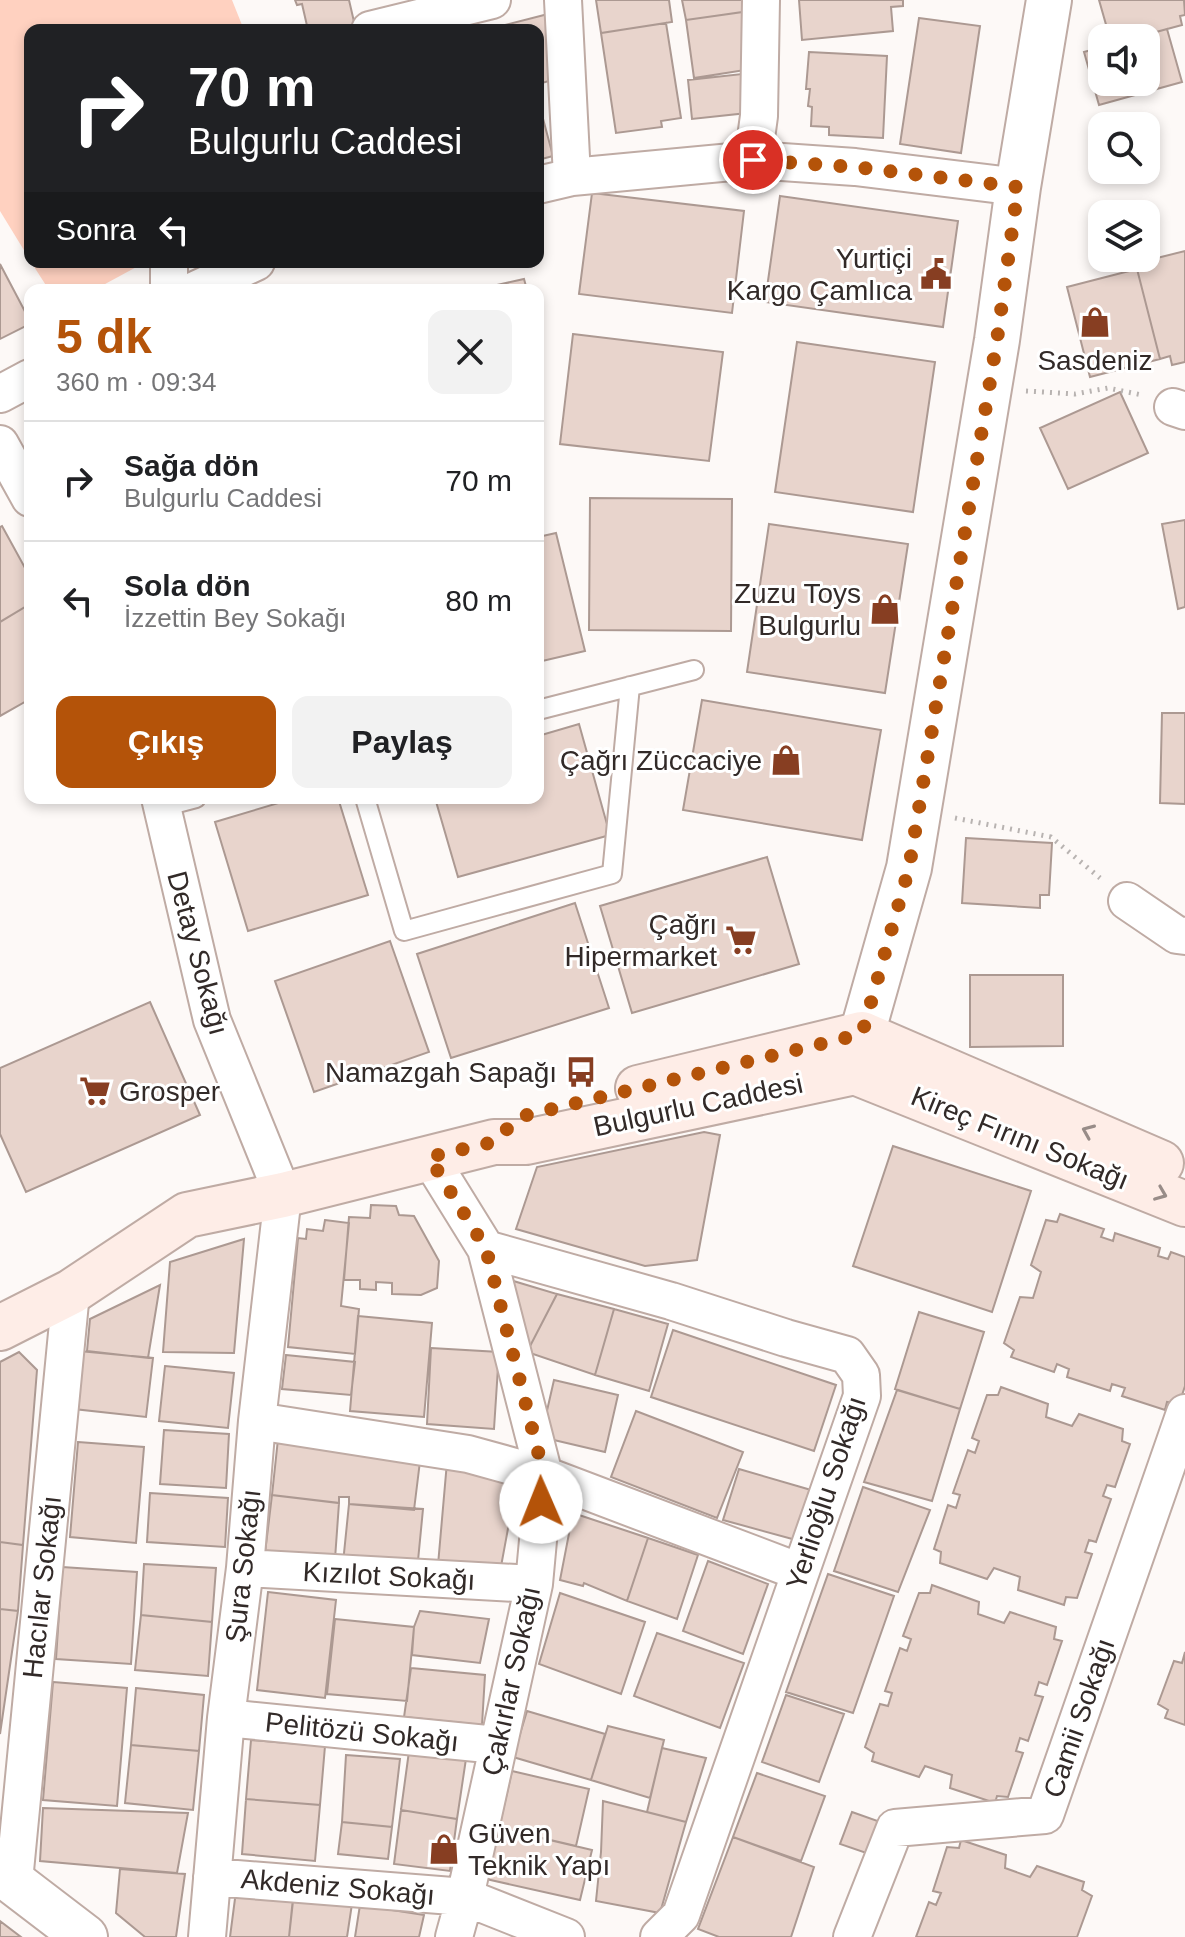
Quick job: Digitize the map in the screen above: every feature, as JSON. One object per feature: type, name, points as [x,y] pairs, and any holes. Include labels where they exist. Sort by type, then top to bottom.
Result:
[{"type":"main road","name":"Bulgurlu Caddesi","points":[[0,1328],[71,1292],[187,1215],[283,1195],[494,1142],[526,1142],[858,1053]]},
{"type":"main road","name":"Kireç Fırını Sokağı","points":[[858,1053],[1185,1173]]},
{"type":"main road","name":"Kireç Fırını Sokağı","points":[[858,1053],[1185,1204]]},
{"type":"street","points":[[394,24],[492,0]]},
{"type":"street","points":[[563,0],[555,181],[753,160],[855,167],[1018,187]]},
{"type":"street","points":[[753,160],[759,116],[761,0]]},
{"type":"street","points":[[858,1053],[909,868],[989,388],[1049,0]]},
{"type":"street","points":[[208,284],[243,268]]},
{"type":"street","points":[[0,394],[24,381]]},
{"type":"street","points":[[0,444],[24,487]]},
{"type":"street","name":"Detay Sokağı","points":[[161,804],[212,1020],[283,1195]]},
{"type":"street","points":[[1127,901],[1177,935],[1185,936]]},
{"type":"street","name":"Çakırlar Sokağı","points":[[429,1157],[486,1249],[544,1475],[534,1584],[454,1937]]},
{"type":"street","name":"Şura Sokağı","points":[[207,1937],[226,1718],[245,1568],[257,1421],[283,1195]]},
{"type":"street","name":"Yerlioğlu Sokağı","points":[[486,1249],[847,1355],[861,1375],[862,1396],[681,1915],[659,1937]]},
{"type":"street","name":"Hacılar Sokağı","points":[[7,1877],[71,1292]]},
{"type":"street","name":"Camii Sokağı","points":[[852,1937],[895,1828],[1045,1815],[1185,1413]]},
{"type":"street","points":[[257,1421],[468,1454],[544,1475],[800,1572]]},
{"type":"street","name":"Kızılot Sokağı","points":[[245,1568],[534,1584]]},
{"type":"street","name":"Pelitözü Sokağı","points":[[226,1718],[497,1745]]},
{"type":"street","points":[[7,1877],[85,1937]]},
{"type":"street","name":"Akdeniz Sokağı","points":[[212,1877],[465,1897]]},
{"type":"street","points":[[465,1897],[566,1937]]},
{"type":"lane","points":[[544,708],[694,670]]},
{"type":"lane","points":[[367,804],[404,931],[612,874],[630,686]]},
{"type":"path","points":[[989,388],[1075,394],[1108,388],[1142,395],[1179,409]]},
{"type":"path","points":[[919,811],[1051,837],[1127,901]]},
{"type":"shaded area","points":[[0,0],[232,0],[242,24],[24,24],[24,250],[0,211]]},
{"type":"shaded area","points":[[35,268],[135,268],[105,284],[45,284]]},
{"type":"building","points":[[295,0],[349,0],[355,24],[307,24],[302,4],[297,5]]},
{"type":"building","points":[[596,0],[669,0],[672,22],[601,33]]},
{"type":"building","points":[[682,0],[748,0],[750,11],[686,20]]},
{"type":"building","points":[[799,0],[903,0],[903,6],[891,7],[893,31],[802,40]]},
{"type":"building","points":[[1099,0],[1184,0],[1185,15],[1180,16],[1182,25],[1160,31],[1160,24],[1106,24]]},
{"type":"building","points":[[750,11],[758,68],[694,78],[686,20]]},
{"type":"building","points":[[548,14],[564,77],[544,82],[544,24],[509,24]]},
{"type":"building","points":[[919,18],[980,26],[961,153],[900,144]]},
{"type":"building","points":[[666,23],[681,118],[661,121],[662,127],[616,133],[601,33]]},
{"type":"building","points":[[1167,29],[1182,82],[1160,88],[1160,31]]},
{"type":"building","points":[[809,52],[887,56],[883,138],[829,135],[829,127],[811,126],[812,107],[808,106],[810,89],[806,89]]},
{"type":"building","points":[[742,74],[747,113],[692,119],[688,80]]},
{"type":"building","points":[[1096,96],[1131,96],[1099,105]]},
{"type":"building","points":[[544,122],[553,156],[544,158]]},
{"type":"building","points":[[592,193],[744,211],[732,313],[579,294]]},
{"type":"building","points":[[780,196],[958,221],[943,327],[765,302]]},
{"type":"building","points":[[1185,251],[1185,362],[1172,365],[1170,356],[1160,359],[1138,272],[1160,272],[1160,257]]},
{"type":"building","points":[[0,264],[24,310],[24,327],[0,339]]},
{"type":"building","points":[[1125,272],[1138,272],[1160,359],[1090,377],[1067,287]]},
{"type":"building","points":[[524,279],[525,284],[502,284]]},
{"type":"building","points":[[573,334],[723,352],[709,461],[560,444]]},
{"type":"building","points":[[797,342],[935,362],[913,512],[775,492]]},
{"type":"building","points":[[1120,392],[1148,453],[1068,489],[1040,428]]},
{"type":"building","points":[[590,498],[732,499],[731,631],[589,630]]},
{"type":"building","points":[[1185,520],[1185,607],[1178,609],[1162,524]]},
{"type":"building","points":[[769,524],[908,544],[885,693],[747,672]]},
{"type":"building","points":[[0,527],[24,566],[24,608],[0,622]]},
{"type":"building","points":[[556,533],[585,651],[544,661],[544,536]]},
{"type":"building","points":[[24,608],[24,702],[0,716],[0,622]]},
{"type":"building","points":[[702,700],[881,730],[862,840],[683,810]]},
{"type":"building","points":[[1162,713],[1185,713],[1185,804],[1160,803]]},
{"type":"building","points":[[579,724],[610,835],[458,877],[437,804],[544,804],[544,734]]},
{"type":"building","points":[[275,804],[340,804],[368,895],[248,931],[215,822]]},
{"type":"building","points":[[966,838],[1052,843],[1049,895],[1040,895],[1040,908],[962,903]]},
{"type":"building","points":[[767,857],[799,964],[632,1013],[600,906]]},
{"type":"building","points":[[575,903],[609,1008],[451,1058],[417,954]]},
{"type":"building","points":[[390,941],[429,1052],[314,1092],[275,981]]},
{"type":"building","points":[[970,975],[1063,975],[1063,1046],[970,1047]]},
{"type":"building","name":"Grosper","points":[[150,1002],[200,1115],[26,1192],[0,1134],[0,1068]]},
{"type":"building","points":[[704,1132],[720,1135],[697,1260],[645,1266],[516,1229],[537,1167]]},
{"type":"building","points":[[893,1146],[1031,1191],[992,1312],[853,1266]]},
{"type":"building","points":[[371,1205],[396,1206],[399,1215],[414,1216],[439,1261],[437,1288],[421,1295],[392,1294],[392,1283],[376,1282],[376,1290],[360,1289],[360,1280],[344,1280],[349,1217],[370,1218]]},
{"type":"building","points":[[1060,1214],[1104,1229],[1101,1237],[1113,1241],[1115,1233],[1160,1248],[1158,1256],[1168,1259],[1171,1252],[1185,1257],[1185,1386],[1179,1404],[1167,1402],[1165,1410],[1122,1396],[1125,1388],[1112,1384],[1110,1391],[1067,1377],[1069,1369],[1057,1364],[1054,1372],[1011,1357],[1014,1350],[1004,1343],[1020,1297],[1033,1298],[1041,1272],[1031,1265],[1046,1220],[1057,1222]]},
{"type":"building","points":[[325,1220],[349,1223],[341,1306],[359,1309],[355,1354],[288,1347],[298,1238],[306,1239],[307,1229],[323,1231]]},
{"type":"building","points":[[244,1239],[234,1353],[163,1352],[170,1262]]},
{"type":"building","points":[[500,1277],[557,1294],[527,1352]]},
{"type":"building","points":[[160,1285],[148,1358],[87,1351],[90,1319]]},
{"type":"building","points":[[557,1294],[614,1309],[595,1375],[527,1352]]},
{"type":"building","points":[[614,1309],[668,1324],[649,1391],[595,1375]]},
{"type":"building","points":[[919,1312],[984,1332],[960,1409],[895,1389]]},
{"type":"building","points":[[358,1316],[432,1323],[424,1417],[350,1411]]},
{"type":"building","points":[[673,1330],[836,1385],[814,1451],[651,1397]]},
{"type":"building","points":[[431,1348],[499,1352],[494,1429],[427,1424]]},
{"type":"building","points":[[79,1351],[153,1358],[146,1417],[74,1409]]},
{"type":"building","points":[[19,1352],[37,1370],[23,1545],[0,1542],[0,1362]]},
{"type":"building","points":[[286,1355],[355,1362],[351,1395],[282,1389]]},
{"type":"building","points":[[165,1366],[234,1373],[228,1428],[159,1421]]},
{"type":"building","points":[[554,1380],[618,1395],[605,1452],[541,1437]]},
{"type":"building","points":[[1001,1387],[1048,1404],[1046,1417],[1072,1426],[1079,1414],[1123,1429],[1122,1441],[1130,1444],[1115,1487],[1107,1485],[1103,1496],[1111,1499],[1096,1542],[1089,1540],[1085,1552],[1092,1554],[1077,1598],[1066,1597],[1064,1605],[1018,1590],[1020,1577],[994,1568],[987,1579],[940,1563],[941,1552],[934,1549],[948,1505],[956,1508],[960,1495],[953,1493],[968,1450],[975,1453],[979,1441],[972,1438],[987,1395],[998,1395]]},
{"type":"building","points":[[897,1390],[960,1409],[932,1501],[864,1482]]},
{"type":"building","points":[[636,1411],[743,1452],[717,1518],[611,1477]]},
{"type":"building","points":[[164,1430],[229,1434],[226,1488],[160,1484]]},
{"type":"building","points":[[278,1439],[421,1453],[414,1510],[349,1504],[349,1497],[339,1497],[339,1503],[272,1495]]},
{"type":"building","points":[[78,1442],[144,1447],[136,1543],[70,1537]]},
{"type":"building","points":[[447,1462],[509,1475],[514,1496],[500,1572],[438,1565]]},
{"type":"building","points":[[739,1469],[811,1490],[796,1540],[723,1520]]},
{"type":"building","points":[[863,1487],[930,1510],[898,1592],[834,1571]]},
{"type":"building","points":[[150,1493],[228,1498],[225,1547],[147,1542]]},
{"type":"building","points":[[272,1495],[339,1503],[335,1559],[265,1553]]},
{"type":"building","points":[[349,1504],[423,1509],[417,1571],[343,1563]]},
{"type":"building","points":[[573,1513],[648,1538],[627,1601],[584,1583],[583,1586],[560,1580]]},
{"type":"building","points":[[648,1538],[698,1555],[677,1619],[627,1601]]},
{"type":"building","points":[[0,1542],[23,1545],[18,1611],[0,1609]]},
{"type":"building","points":[[708,1561],[768,1584],[743,1654],[683,1631]]},
{"type":"building","points":[[144,1564],[216,1568],[212,1622],[141,1615]]},
{"type":"building","points":[[62,1567],[137,1572],[131,1664],[56,1659]]},
{"type":"building","points":[[828,1574],[894,1596],[853,1713],[786,1692]]},
{"type":"building","points":[[932,1585],[979,1602],[978,1614],[1004,1623],[1010,1612],[1056,1627],[1054,1639],[1062,1641],[1047,1685],[1039,1682],[1035,1695],[1043,1697],[1028,1741],[1020,1738],[1016,1751],[1023,1753],[1008,1797],[997,1796],[995,1803],[950,1788],[952,1775],[925,1766],[919,1777],[872,1761],[874,1753],[865,1747],[880,1704],[888,1706],[892,1693],[885,1691],[900,1648],[907,1651],[911,1639],[903,1636],[919,1593],[930,1593]]},
{"type":"building","points":[[268,1592],[336,1600],[325,1698],[257,1690]]},
{"type":"building","points":[[560,1593],[645,1622],[621,1694],[539,1664]]},
{"type":"building","points":[[0,1609],[18,1611],[0,1734]]},
{"type":"building","points":[[420,1611],[489,1619],[480,1663],[412,1655],[414,1627]]},
{"type":"building","points":[[141,1615],[212,1622],[208,1676],[135,1670]]},
{"type":"building","points":[[335,1619],[414,1627],[407,1701],[327,1694]]},
{"type":"building","points":[[657,1633],[744,1663],[720,1728],[634,1696]]},
{"type":"building","points":[[1185,1652],[1185,1725],[1165,1718],[1168,1710],[1158,1704],[1174,1661],[1182,1663]]},
{"type":"building","points":[[411,1668],[485,1675],[482,1725],[404,1717]]},
{"type":"building","points":[[53,1682],[127,1688],[117,1806],[43,1800]]},
{"type":"building","points":[[136,1688],[204,1695],[199,1751],[131,1745]]},
{"type":"building","points":[[786,1695],[844,1714],[819,1782],[762,1762]]},
{"type":"building","points":[[527,1711],[605,1734],[591,1780],[513,1757]]},
{"type":"building","points":[[608,1726],[664,1740],[650,1798],[591,1780]]},
{"type":"building","points":[[251,1740],[325,1746],[320,1805],[246,1799]]},
{"type":"building","points":[[410,1744],[467,1752],[457,1819],[401,1810]]},
{"type":"building","points":[[131,1745],[199,1751],[193,1810],[125,1803]]},
{"type":"building","points":[[662,1748],[706,1758],[686,1822],[647,1812]]},
{"type":"building","points":[[346,1755],[400,1759],[392,1827],[342,1822]]},
{"type":"building","points":[[512,1771],[589,1789],[576,1846],[499,1828]]},
{"type":"building","points":[[757,1773],[825,1796],[801,1861],[733,1837]]},
{"type":"building","points":[[246,1799],[320,1805],[315,1861],[242,1854]]},
{"type":"building","points":[[603,1801],[686,1822],[660,1913],[596,1901]]},
{"type":"building","points":[[43,1808],[188,1813],[177,1873],[40,1861]]},
{"type":"building","points":[[401,1810],[457,1819],[450,1871],[394,1864]]},
{"type":"building","points":[[852,1812],[889,1825],[878,1857],[840,1844]]},
{"type":"building","points":[[342,1822],[392,1827],[388,1859],[338,1854]]},
{"type":"building","points":[[499,1828],[592,1850],[580,1900],[486,1879]]},
{"type":"building","points":[[733,1837],[814,1867],[791,1937],[719,1937],[698,1929]]},
{"type":"building","points":[[961,1840],[1006,1855],[1005,1868],[1030,1877],[1037,1866],[1084,1882],[1082,1890],[1092,1896],[1077,1937],[916,1937],[929,1902],[936,1905],[941,1893],[933,1891],[947,1847],[959,1848]]},
{"type":"building","points":[[120,1869],[185,1874],[176,1937],[145,1937],[116,1913]]},
{"type":"building","points":[[236,1891],[293,1901],[289,1937],[230,1937]]},
{"type":"building","points":[[293,1898],[352,1904],[347,1937],[289,1937]]},
{"type":"building","points":[[360,1905],[424,1915],[419,1937],[355,1937]]},
{"type":"building","points":[[0,1921],[21,1937],[0,1937]]},
{"type":"place","name":"Yurtiçi Kargo Çamlıca","points":[[936,274]]},
{"type":"place","name":"Sasdeniz","points":[[1095,322]]},
{"type":"place","name":"Zuzu Toys Bulgurlu","points":[[885,609]]},
{"type":"place","name":"Çağrı Züccaciye","points":[[786,760]]},
{"type":"place","name":"Çağrı Hipermarket","points":[[741,940]]},
{"type":"place","name":"Namazgah Sapağı","points":[[581,1072]]},
{"type":"place","name":"Grosper","points":[[95,1091]]},
{"type":"place","name":"Güven Teknik Yapı","points":[[444,1849]]},
{"type":"route","points":[[541,1502],[544,1475],[486,1249],[429,1157],[494,1142],[519,1117],[862,1034],[909,868],[997,340],[1018,187],[855,167],[753,160]]}]
